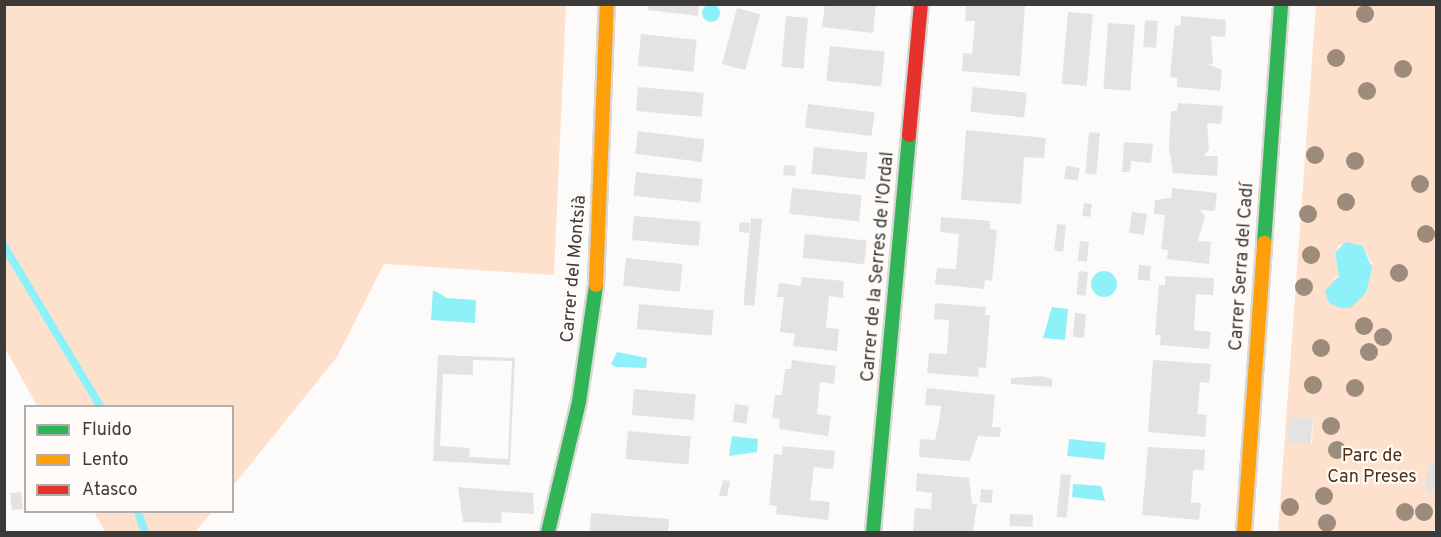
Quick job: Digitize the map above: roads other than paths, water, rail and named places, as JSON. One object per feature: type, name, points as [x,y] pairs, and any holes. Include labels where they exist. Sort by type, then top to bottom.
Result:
[{"type":"street","name":"Carrer del Montsià","points":[[548,532],[579,402],[596,282],[607,4]]},
{"type":"street","name":"Carrer de la Serres de l'Ordal","points":[[873,532],[921,4]]},
{"type":"street","name":"Carrer Serra del Cadí","points":[[1244,532],[1281,4]]},
{"type":"water","points":[[707,4],[715,4],[720,9],[718,20],[707,22],[702,17],[702,9]]},
{"type":"water","points":[[1346,242],[1363,246],[1372,268],[1366,293],[1350,308],[1340,308],[1329,303],[1325,291],[1339,276],[1335,252]]},
{"type":"water","points":[[1104,271],[1113,275],[1117,284],[1113,293],[1104,297],[1095,293],[1091,284],[1095,275]]},
{"type":"water","points":[[433,290],[447,298],[476,300],[475,323],[431,320]]},
{"type":"water","points":[[1052,307],[1068,309],[1065,340],[1043,338]]},
{"type":"water","points":[[617,352],[647,358],[646,368],[616,367],[611,364]]},
{"type":"water","points":[[732,436],[758,439],[757,452],[729,456]]},
{"type":"water","points":[[1069,439],[1106,443],[1104,460],[1067,456]]},
{"type":"water","points":[[1073,484],[1101,486],[1105,501],[1072,497]]},
{"type":"waterway","points":[[4,246],[99,405]]},
{"type":"waterway","points":[[138,513],[145,532]]},
{"type":"park label","name":"Parc de Can Preses","points":[[1372,468]]}]
